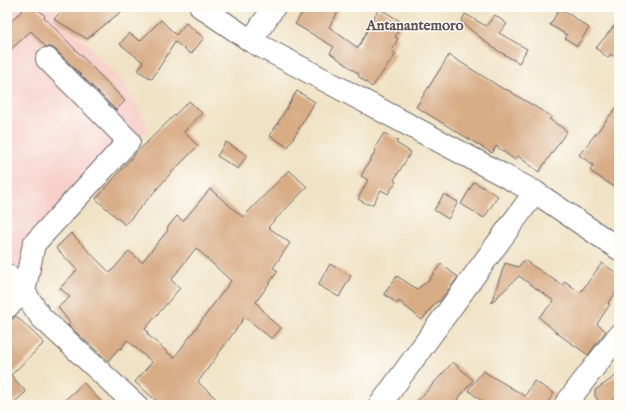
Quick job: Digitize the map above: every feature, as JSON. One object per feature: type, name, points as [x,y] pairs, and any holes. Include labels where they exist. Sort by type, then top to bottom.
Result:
[{"type":"street","points":[[201,7],[252,42],[536,192],[619,249]]},
{"type":"street","points":[[252,42],[274,7]]},
{"type":"street","points":[[7,307],[24,292],[34,244],[128,142],[47,59]]},
{"type":"street","points":[[380,405],[536,192]]},
{"type":"street","points":[[7,275],[24,292],[41,317],[136,405]]},
{"type":"street","points":[[565,405],[619,335]]},
{"type":"shaded area","points":[[7,7],[54,7],[57,13],[124,83],[149,128],[16,270],[7,271]]},
{"type":"building","points":[[26,7],[36,7],[125,101],[116,110],[56,50],[51,47],[46,47],[31,31],[7,53],[7,25]]},
{"type":"building","points":[[65,7],[127,7],[87,39],[54,19]]},
{"type":"building","points":[[306,7],[341,7],[329,27],[358,48],[379,8],[403,23],[395,37],[398,38],[392,51],[396,54],[372,87],[358,76],[359,74],[330,53],[334,47],[295,24]]},
{"type":"building","points":[[560,8],[589,28],[577,46],[565,38],[567,35],[550,25]]},
{"type":"building","points":[[465,14],[486,26],[495,15],[507,24],[499,33],[527,49],[519,63],[495,49],[461,22]]},
{"type":"building","points":[[161,20],[176,35],[186,23],[204,38],[191,54],[175,42],[152,79],[138,71],[143,62],[120,44],[129,33],[140,41]]},
{"type":"building","points":[[619,20],[619,60],[611,54],[608,58],[596,48]]},
{"type":"building","points":[[449,55],[552,117],[549,119],[567,131],[539,172],[518,156],[515,160],[496,146],[492,153],[416,107]]},
{"type":"building","points":[[297,91],[315,102],[288,147],[270,136]]},
{"type":"building","points":[[189,101],[202,113],[184,132],[198,146],[171,173],[125,225],[96,199],[135,154]]},
{"type":"building","points":[[619,104],[619,190],[590,171],[593,165],[579,155]]},
{"type":"building","points":[[384,133],[398,141],[396,143],[411,152],[394,180],[396,182],[388,194],[381,190],[373,204],[367,204],[358,199],[368,180],[361,176],[376,150],[374,149]]},
{"type":"building","points":[[226,142],[247,155],[238,169],[217,156]]},
{"type":"building","points":[[289,170],[307,187],[268,227],[290,243],[273,268],[278,271],[256,302],[272,321],[281,328],[272,339],[245,317],[198,382],[223,405],[161,405],[135,382],[152,362],[127,340],[121,349],[119,348],[108,361],[68,325],[70,323],[58,307],[70,297],[60,288],[77,270],[56,248],[71,233],[110,273],[129,251],[142,262],[168,230],[167,228],[177,216],[183,221],[210,189],[243,217]],"holes":[[[196,248],[231,281],[174,358],[147,334],[148,332],[145,329],[180,288],[171,280]]]},
{"type":"building","points":[[474,182],[498,196],[484,218],[461,204]]},
{"type":"building","points":[[444,194],[458,202],[448,219],[434,210]]},
{"type":"building","points":[[524,260],[562,285],[565,281],[580,293],[602,263],[619,275],[619,288],[608,303],[610,304],[597,324],[606,331],[588,355],[557,333],[539,317],[554,301],[519,276],[491,303],[505,263],[518,267]]},
{"type":"building","points":[[330,264],[351,276],[339,297],[318,285]]},
{"type":"building","points":[[441,264],[458,277],[439,302],[437,301],[422,320],[399,301],[398,304],[384,294],[397,276],[417,289],[428,281]]},
{"type":"building","points":[[16,316],[44,343],[11,375],[26,392],[11,405],[7,405],[7,323]]},
{"type":"building","points":[[453,362],[473,380],[453,405],[414,405]]},
{"type":"building","points":[[483,371],[525,396],[534,381],[554,393],[546,405],[487,405],[468,390]]},
{"type":"building","points":[[619,374],[619,395],[604,405],[601,405],[595,396],[595,390]]},
{"type":"building","points":[[84,383],[104,405],[59,405]]},
{"type":"district","name":"Antanantemoro","points":[[415,25]]}]
